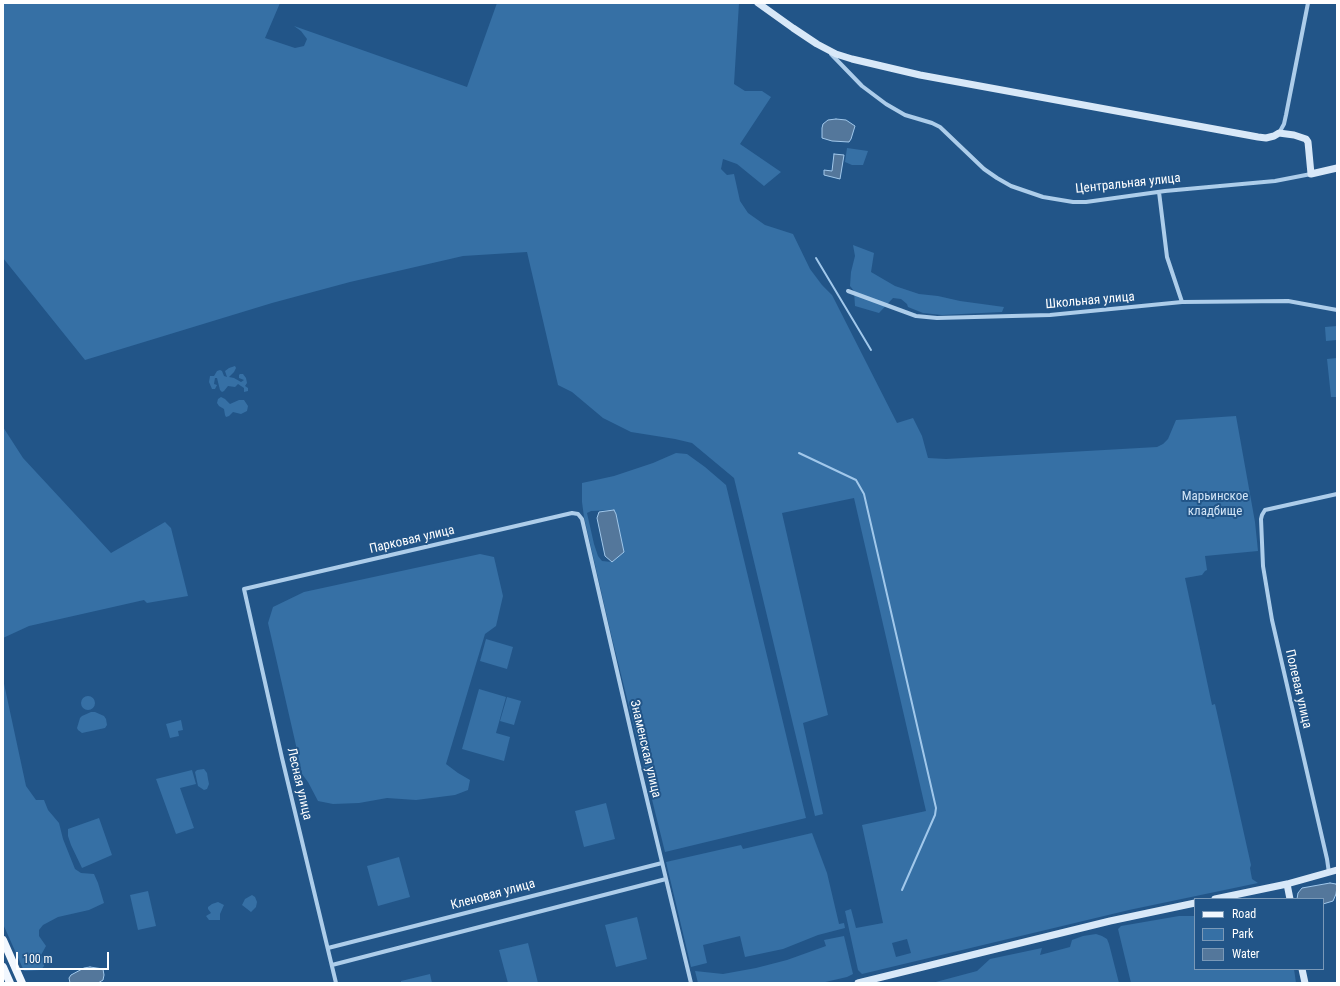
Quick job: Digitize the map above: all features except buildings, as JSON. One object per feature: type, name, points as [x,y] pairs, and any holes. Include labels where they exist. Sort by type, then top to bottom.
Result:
[{"type":"main road","points":[[3,940],[22,983]]},
{"type":"main road","points":[[3,967],[10,983]]},
{"type":"street","points":[[758,3],[793,28],[827,49],[852,59],[927,76],[1266,138],[1279,133],[1285,119],[1309,3]]},
{"type":"street","name":"Центральная улица","points":[[827,49],[862,86],[896,110],[940,127],[984,169],[1011,186],[1043,197],[1073,202],[1101,201],[1159,192],[1275,181],[1337,168]]},
{"type":"street","points":[[1279,133],[1306,138],[1308,142],[1311,174]]},
{"type":"street","points":[[1159,192],[1167,257],[1182,302]]},
{"type":"street","name":"Школьная улица","points":[[848,291],[916,316],[937,318],[1050,315],[1182,302],[1288,301],[1337,310]]},
{"type":"street","name":"Полевая улица","points":[[1329,873],[1327,858],[1265,585],[1261,519],[1265,510],[1337,494]]},
{"type":"street","name":"Парковая улица","points":[[244,589],[572,513],[578,514],[582,519]]},
{"type":"street","name":"Знаменская улица","points":[[582,519],[691,983]]},
{"type":"street","name":"Лесная улица","points":[[244,589],[336,983]]},
{"type":"street","name":"Кленовая улица","points":[[328,948],[662,863]]},
{"type":"street","points":[[1220,898],[1287,884],[1337,870]]},
{"type":"street","points":[[332,965],[666,879]]},
{"type":"street","points":[[1287,884],[1290,898]]},
{"type":"street","points":[[858,983],[1110,921],[1194,903]]},
{"type":"street","points":[[1302,970],[1305,983]]},
{"type":"green space","name":"Марьинское кладбище","points":[[3,3],[280,3],[265,38],[295,48],[304,46],[307,39],[301,31],[294,26],[467,87],[497,3],[739,3],[734,84],[745,91],[762,91],[771,97],[740,144],[781,172],[764,186],[737,164],[723,159],[721,169],[727,175],[734,174],[740,201],[748,213],[765,225],[793,234],[810,269],[832,295],[897,423],[913,418],[922,436],[928,458],[946,459],[1157,447],[1168,439],[1176,420],[1236,416],[1255,522],[1258,551],[1205,556],[1207,570],[1202,575],[1185,578],[1212,705],[1215,704],[1251,865],[1250,868],[1252,879],[1258,883],[1129,910],[862,974],[858,970],[845,911],[851,909],[856,928],[883,923],[862,825],[926,811],[854,498],[782,513],[828,715],[803,723],[823,814],[815,816],[734,478],[692,443],[631,432],[603,418],[572,392],[558,385],[527,252],[463,256],[350,282],[272,303],[85,360],[3,258]],"holes":[[[907,939],[911,953],[896,957],[892,943]]]},
{"type":"green space","points":[[847,148],[868,151],[863,165],[852,165],[845,162]]},
{"type":"green space","points":[[853,245],[874,253],[871,272],[895,286],[919,294],[1004,307],[1002,312],[942,315],[923,313],[908,307],[907,304],[901,299],[893,298],[879,313],[855,306],[854,291],[850,286],[851,272],[855,256]]},
{"type":"green space","points":[[1337,326],[1337,340],[1326,341],[1325,327]]},
{"type":"green space","points":[[1337,358],[1337,397],[1331,397],[1327,359]]},
{"type":"green space","points":[[235,366],[236,368],[234,372],[229,377],[241,382],[244,380],[239,378],[239,375],[243,374],[246,378],[247,383],[245,386],[248,388],[248,391],[244,392],[244,388],[238,384],[235,387],[228,386],[222,392],[220,390],[217,378],[215,378],[214,384],[217,385],[215,389],[212,389],[209,382],[210,376],[214,376],[217,371],[220,370],[224,376],[227,377],[225,371]]},
{"type":"green space","points":[[221,397],[230,404],[239,400],[244,400],[248,406],[247,411],[241,414],[233,412],[226,417],[224,409],[217,403],[218,399]]},
{"type":"green space","points":[[3,427],[23,458],[111,553],[165,522],[171,528],[188,596],[147,603],[144,600],[29,626],[3,638]]},
{"type":"green space","points":[[676,453],[687,454],[726,485],[806,818],[665,852],[611,634],[584,517],[582,502],[582,483],[614,476],[653,463]],"holes":[[[614,510],[624,552],[612,562],[602,561],[598,556],[594,544],[587,513],[591,511]]]},
{"type":"green space","points":[[480,554],[494,557],[503,596],[496,626],[485,634],[446,764],[470,780],[468,790],[455,795],[416,800],[387,798],[359,803],[333,804],[318,801],[302,774],[268,623],[273,607],[304,592]]},
{"type":"green space","points":[[486,639],[513,647],[507,669],[480,661]]},
{"type":"green space","points":[[3,679],[26,786],[36,800],[44,800],[48,810],[59,823],[63,839],[75,869],[81,873],[94,874],[104,903],[89,910],[58,917],[43,925],[39,930],[39,936],[46,946],[41,955],[44,960],[44,966],[41,970],[24,971],[3,924]]},
{"type":"green space","points":[[479,689],[506,697],[496,733],[510,737],[504,761],[462,749]]},
{"type":"green space","points":[[85,696],[91,696],[95,700],[95,706],[91,710],[85,710],[81,706],[81,700]]},
{"type":"green space","points":[[507,697],[521,701],[514,725],[500,721]]},
{"type":"green space","points":[[91,712],[104,716],[107,725],[105,728],[82,733],[77,728],[80,718]]},
{"type":"green space","points":[[181,720],[183,730],[178,731],[179,736],[170,738],[166,724]]},
{"type":"green space","points":[[204,769],[207,773],[209,784],[207,789],[204,790],[198,786],[195,772],[197,770]]},
{"type":"green space","points":[[192,770],[196,784],[180,788],[194,828],[176,834],[156,779]]},
{"type":"green space","points":[[606,803],[615,839],[584,847],[575,811]]},
{"type":"green space","points":[[99,818],[112,855],[82,868],[71,845],[68,836],[68,829]]},
{"type":"green space","points":[[812,833],[827,873],[839,924],[844,923],[845,928],[818,935],[783,949],[745,957],[740,936],[703,945],[707,963],[691,967],[666,862],[741,845],[743,849]]},
{"type":"green space","points":[[399,857],[410,897],[378,906],[367,866]]},
{"type":"green space","points":[[148,891],[156,926],[138,930],[130,895]]},
{"type":"green space","points":[[252,895],[255,897],[257,902],[256,907],[251,912],[242,905],[245,899]]},
{"type":"green space","points":[[218,902],[224,905],[220,914],[220,920],[209,920],[206,916],[211,913],[208,907]]},
{"type":"green space","points":[[1179,916],[1194,916],[1194,970],[1294,970],[1296,983],[1131,983],[1118,929],[1121,926]]},
{"type":"green space","points":[[637,917],[647,959],[616,967],[605,925]]},
{"type":"green space","points":[[1096,934],[1107,939],[1119,983],[932,983],[977,971],[990,959],[1042,948],[1040,955],[1070,947],[1072,940],[1083,936]]},
{"type":"green space","points":[[844,936],[853,974],[847,977],[821,983],[698,983],[695,971],[723,974],[756,968],[787,960],[826,946],[824,940]]},
{"type":"green space","points":[[528,943],[538,983],[508,983],[499,950]]},
{"type":"green space","points":[[430,974],[432,983],[401,983],[401,981]]},
{"type":"water","points":[[828,120],[846,120],[855,126],[849,142],[832,141],[822,138],[823,124]]},
{"type":"water","points":[[834,154],[844,155],[840,179],[824,175],[824,170],[832,171]]},
{"type":"water","points":[[614,510],[624,552],[612,562],[605,556],[597,518],[599,512]]},
{"type":"water","points":[[1330,883],[1336,884],[1337,887],[1333,901],[1324,904],[1324,898],[1297,898],[1298,893],[1302,888]]},
{"type":"water","points":[[90,967],[103,969],[103,980],[98,983],[70,983],[69,978],[71,975],[84,968]]},
{"type":"waterway","points":[[816,258],[871,350]]},
{"type":"waterway","points":[[799,453],[856,480],[864,494],[936,808],[935,815],[902,890]]}]
